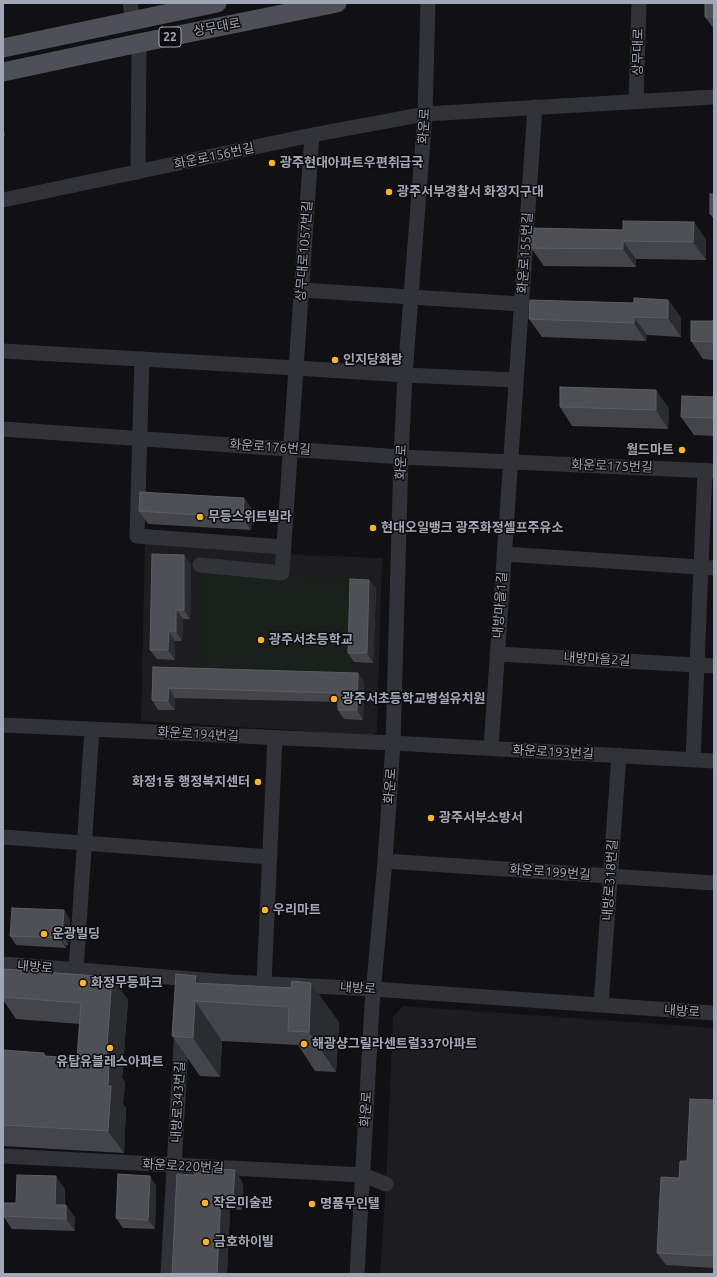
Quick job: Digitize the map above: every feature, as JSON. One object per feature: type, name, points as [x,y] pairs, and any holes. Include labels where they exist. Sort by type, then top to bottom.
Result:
[{"type":"main road","name":"상무대로","points":[[3,48],[131,12],[217,3]]},
{"type":"main road","name":"상무대로","points":[[3,72],[337,3]]},
{"type":"street","name":"화운로","points":[[357,1274],[374,989],[393,743],[401,456],[405,375],[412,297],[424,114],[428,3]]},
{"type":"street","name":"상무대로","points":[[636,101],[639,3]]},
{"type":"street","points":[[138,172],[139,43]]},
{"type":"street","points":[[424,114],[714,97]]},
{"type":"street","name":"화운로155번길","points":[[521,304],[535,107]]},
{"type":"street","name":"화운로156번길","points":[[3,200],[312,135],[424,114]]},
{"type":"street","name":"상무대로1057번길","points":[[200,565],[282,572],[312,135]]},
{"type":"street","points":[[301,290],[521,304],[510,462]]},
{"type":"street","points":[[3,351],[405,375],[515,380]]},
{"type":"street","points":[[142,359],[137,536],[283,550]]},
{"type":"street","name":"화운로176번길","points":[[3,429],[401,456]]},
{"type":"street","name":"화운로175번길","points":[[401,456],[710,471]]},
{"type":"street","name":"내방마을1길","points":[[491,748],[510,462]]},
{"type":"street","points":[[693,760],[698,665],[708,568],[710,471]]},
{"type":"street","points":[[504,554],[708,568]]},
{"type":"street","name":"내방마을2길","points":[[497,654],[714,666]]},
{"type":"street","name":"화운로194번길","points":[[3,724],[393,743]]},
{"type":"street","points":[[76,970],[92,729]]},
{"type":"street","points":[[264,983],[275,738]]},
{"type":"street","name":"화운로193번길","points":[[393,743],[714,761]]},
{"type":"street","name":"내방로318번길","points":[[601,1005],[619,755]]},
{"type":"street","points":[[3,837],[270,857]]},
{"type":"street","name":"화운로199번길","points":[[385,861],[714,883]]},
{"type":"street","points":[[4,964],[4,980]]},
{"type":"street","name":"내방로","points":[[4,964],[76,970],[184,985],[230,982],[264,983],[374,989],[714,1013]]},
{"type":"street","name":"내방로343번길","points":[[168,1274],[182,1016]]},
{"type":"street","name":"화운로220번길","points":[[3,1156],[362,1175],[386,1184]]},
{"type":"shaded area","name":"광주서초등학교","points":[[145,542],[283,554],[382,558],[377,732],[372,735],[141,721]]},
{"type":"shaded area","points":[[204,570],[350,582],[352,672],[203,667]]},
{"type":"shaded area","points":[[403,1006],[714,1028],[714,1274],[380,1274],[386,1184],[393,1017]]},
{"type":"building","points":[[705,3],[714,3],[714,17],[705,17]]},
{"type":"building","points":[[710,194],[714,194],[714,214],[710,214]]},
{"type":"building","points":[[623,221],[694,222],[693,242],[623,241],[623,249],[531,248],[532,228],[623,230]]},
{"type":"building","points":[[634,298],[668,300],[668,318],[634,317],[634,323],[529,319],[530,300],[634,303]]},
{"type":"building","points":[[691,321],[714,321],[714,342],[691,341]]},
{"type":"building","points":[[560,387],[656,390],[656,410],[560,407]]},
{"type":"building","points":[[682,396],[714,397],[714,418],[681,417]]},
{"type":"building","points":[[140,492],[244,498],[243,518],[139,511]]},
{"type":"building","points":[[152,554],[184,555],[184,610],[176,610],[176,631],[169,631],[168,650],[150,650]]},
{"type":"building","points":[[350,579],[369,580],[367,653],[348,653]]},
{"type":"building","points":[[153,667],[358,673],[357,710],[338,710],[338,693],[169,688],[168,701],[152,700]]},
{"type":"building","points":[[12,908],[64,910],[62,936],[59,936],[59,938],[10,936]]},
{"type":"building","points":[[3,969],[112,977],[106,1060],[109,1060],[108,1086],[111,1086],[108,1131],[3,1125],[3,1050],[44,1053],[44,1056],[77,1058],[81,1003],[3,997]]},
{"type":"building","points":[[176,974],[196,976],[195,983],[291,988],[292,981],[311,983],[309,1032],[288,1031],[289,1007],[195,1001],[193,1038],[172,1036]]},
{"type":"building","points":[[690,1099],[714,1100],[714,1256],[657,1253],[661,1177],[679,1178],[680,1161],[687,1161]]},
{"type":"building","name":"금호하이빌","points":[[195,1168],[235,1170],[233,1197],[221,1197],[217,1274],[172,1274],[177,1174],[195,1175]]},
{"type":"building","points":[[118,1174],[150,1176],[148,1220],[116,1218]]},
{"type":"building","points":[[17,1175],[56,1176],[55,1205],[66,1205],[66,1219],[3,1216],[4,1203],[16,1203]]},
{"type":"place","name":"광주현대아파트우편취급국","points":[[272,163]]},
{"type":"place","name":"광주서부경찰서 화정지구대","points":[[389,192]]},
{"type":"place","name":"인지당화랑","points":[[335,360]]},
{"type":"place","name":"월드마트","points":[[682,450]]},
{"type":"place","name":"무등스위트빌라","points":[[200,517]]},
{"type":"place","name":"현대오일뱅크 광주화정셀프주유소","points":[[373,528]]},
{"type":"place","name":"광주서초등학교","points":[[261,640]]},
{"type":"place","name":"광주서초등학교병설유치원","points":[[334,699]]},
{"type":"place","name":"화정1동 행정복지센터","points":[[258,782]]},
{"type":"place","name":"광주서부소방서","points":[[431,818]]},
{"type":"place","name":"우리마트","points":[[265,910]]},
{"type":"place","name":"운광빌딩","points":[[44,934]]},
{"type":"place","name":"화정무등파크","points":[[83,983]]},
{"type":"place","name":"해광샹그릴라센트럴337아파트","points":[[304,1044]]},
{"type":"place","name":"유탑유블레스아파트","points":[[110,1048]]},
{"type":"place","name":"작은미술관","points":[[205,1203]]},
{"type":"place","name":"명품무인텔","points":[[312,1204]]},
{"type":"place","name":"금호하이빌","points":[[206,1242]]}]
